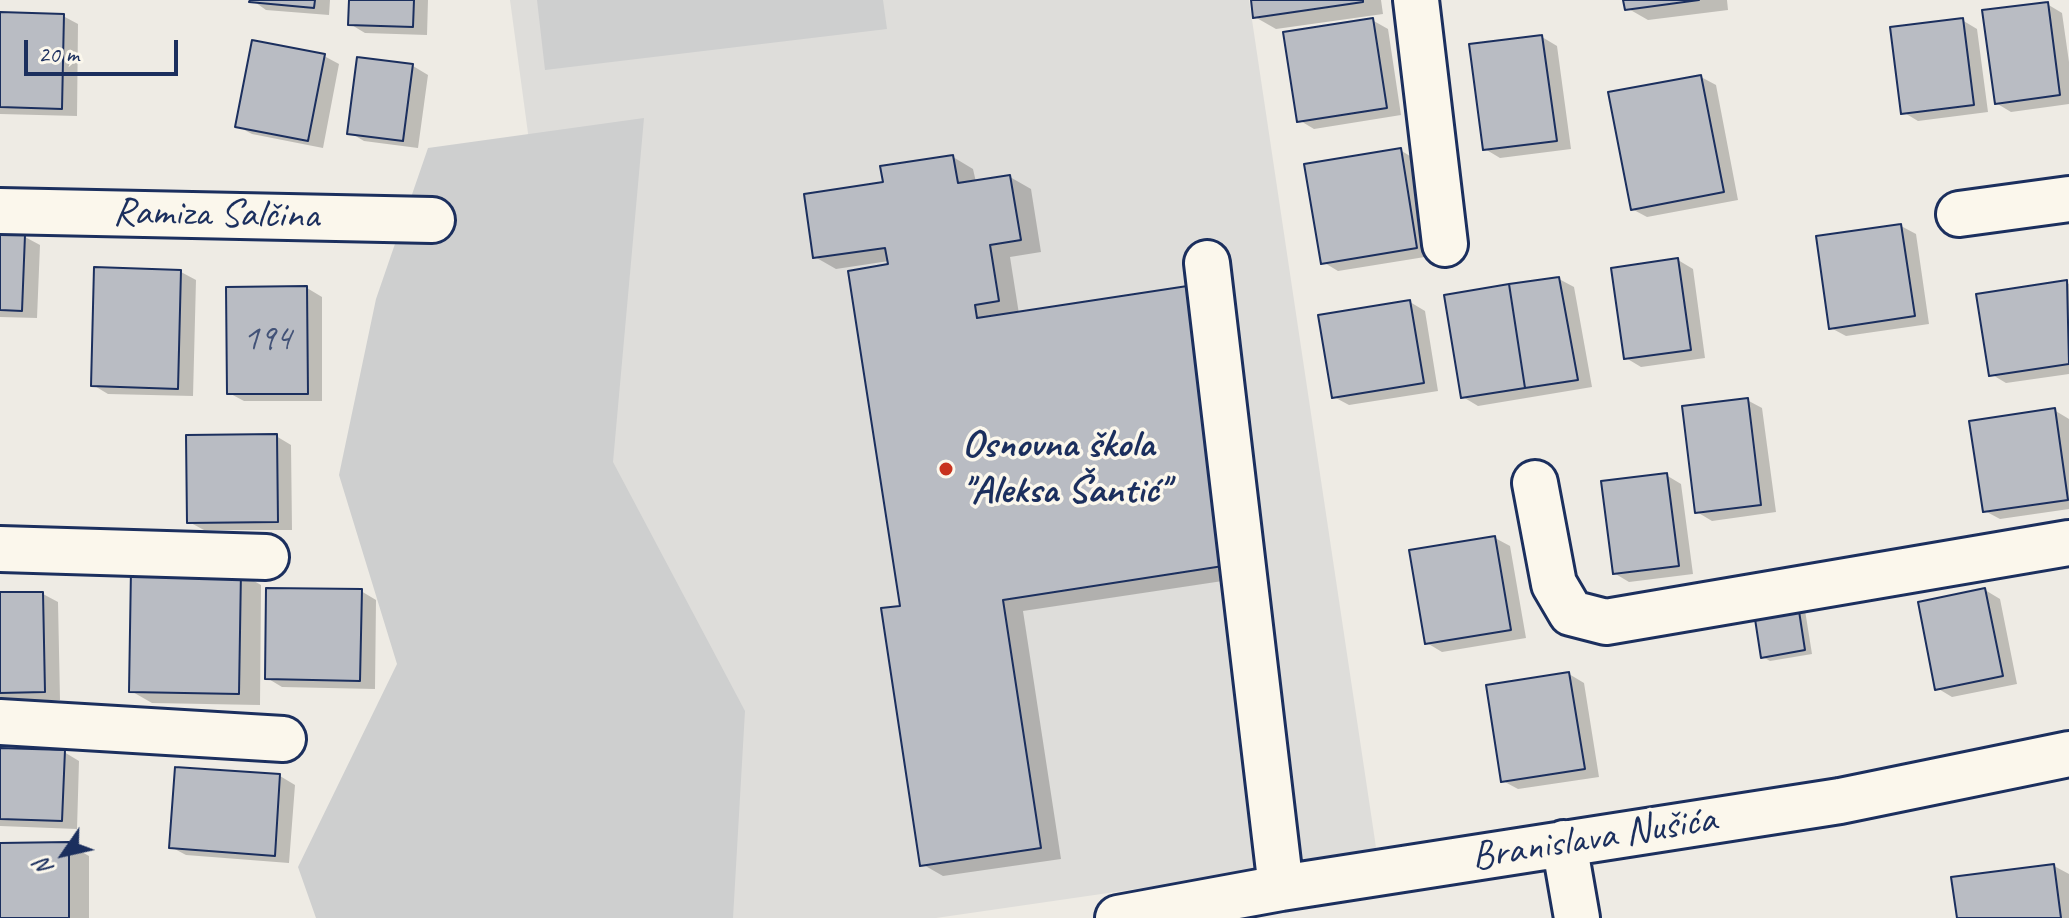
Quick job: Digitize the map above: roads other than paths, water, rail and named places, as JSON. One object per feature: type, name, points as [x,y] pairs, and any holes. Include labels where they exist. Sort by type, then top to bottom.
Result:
[{"type":"street","points":[[1416,0],[1445,244]]},
{"type":"street","points":[[1959,214],[2069,199]]},
{"type":"street","name":"Ramiza Salčina","points":[[0,211],[432,220]]},
{"type":"street","points":[[1207,263],[1281,888]]},
{"type":"street","points":[[1535,483],[1554,584],[1571,613],[1606,622],[2069,543]]},
{"type":"street","points":[[0,549],[266,557]]},
{"type":"street","points":[[0,722],[283,739]]},
{"type":"street","name":"Branislava Nušića","points":[[1118,918],[1281,888],[1840,801],[2069,754]]},
{"type":"street","points":[[1564,843],[1577,918]]},
{"type":"place","name":"Osnovna škola \"Aleksa Šantić\"","points":[[946,469]]}]
